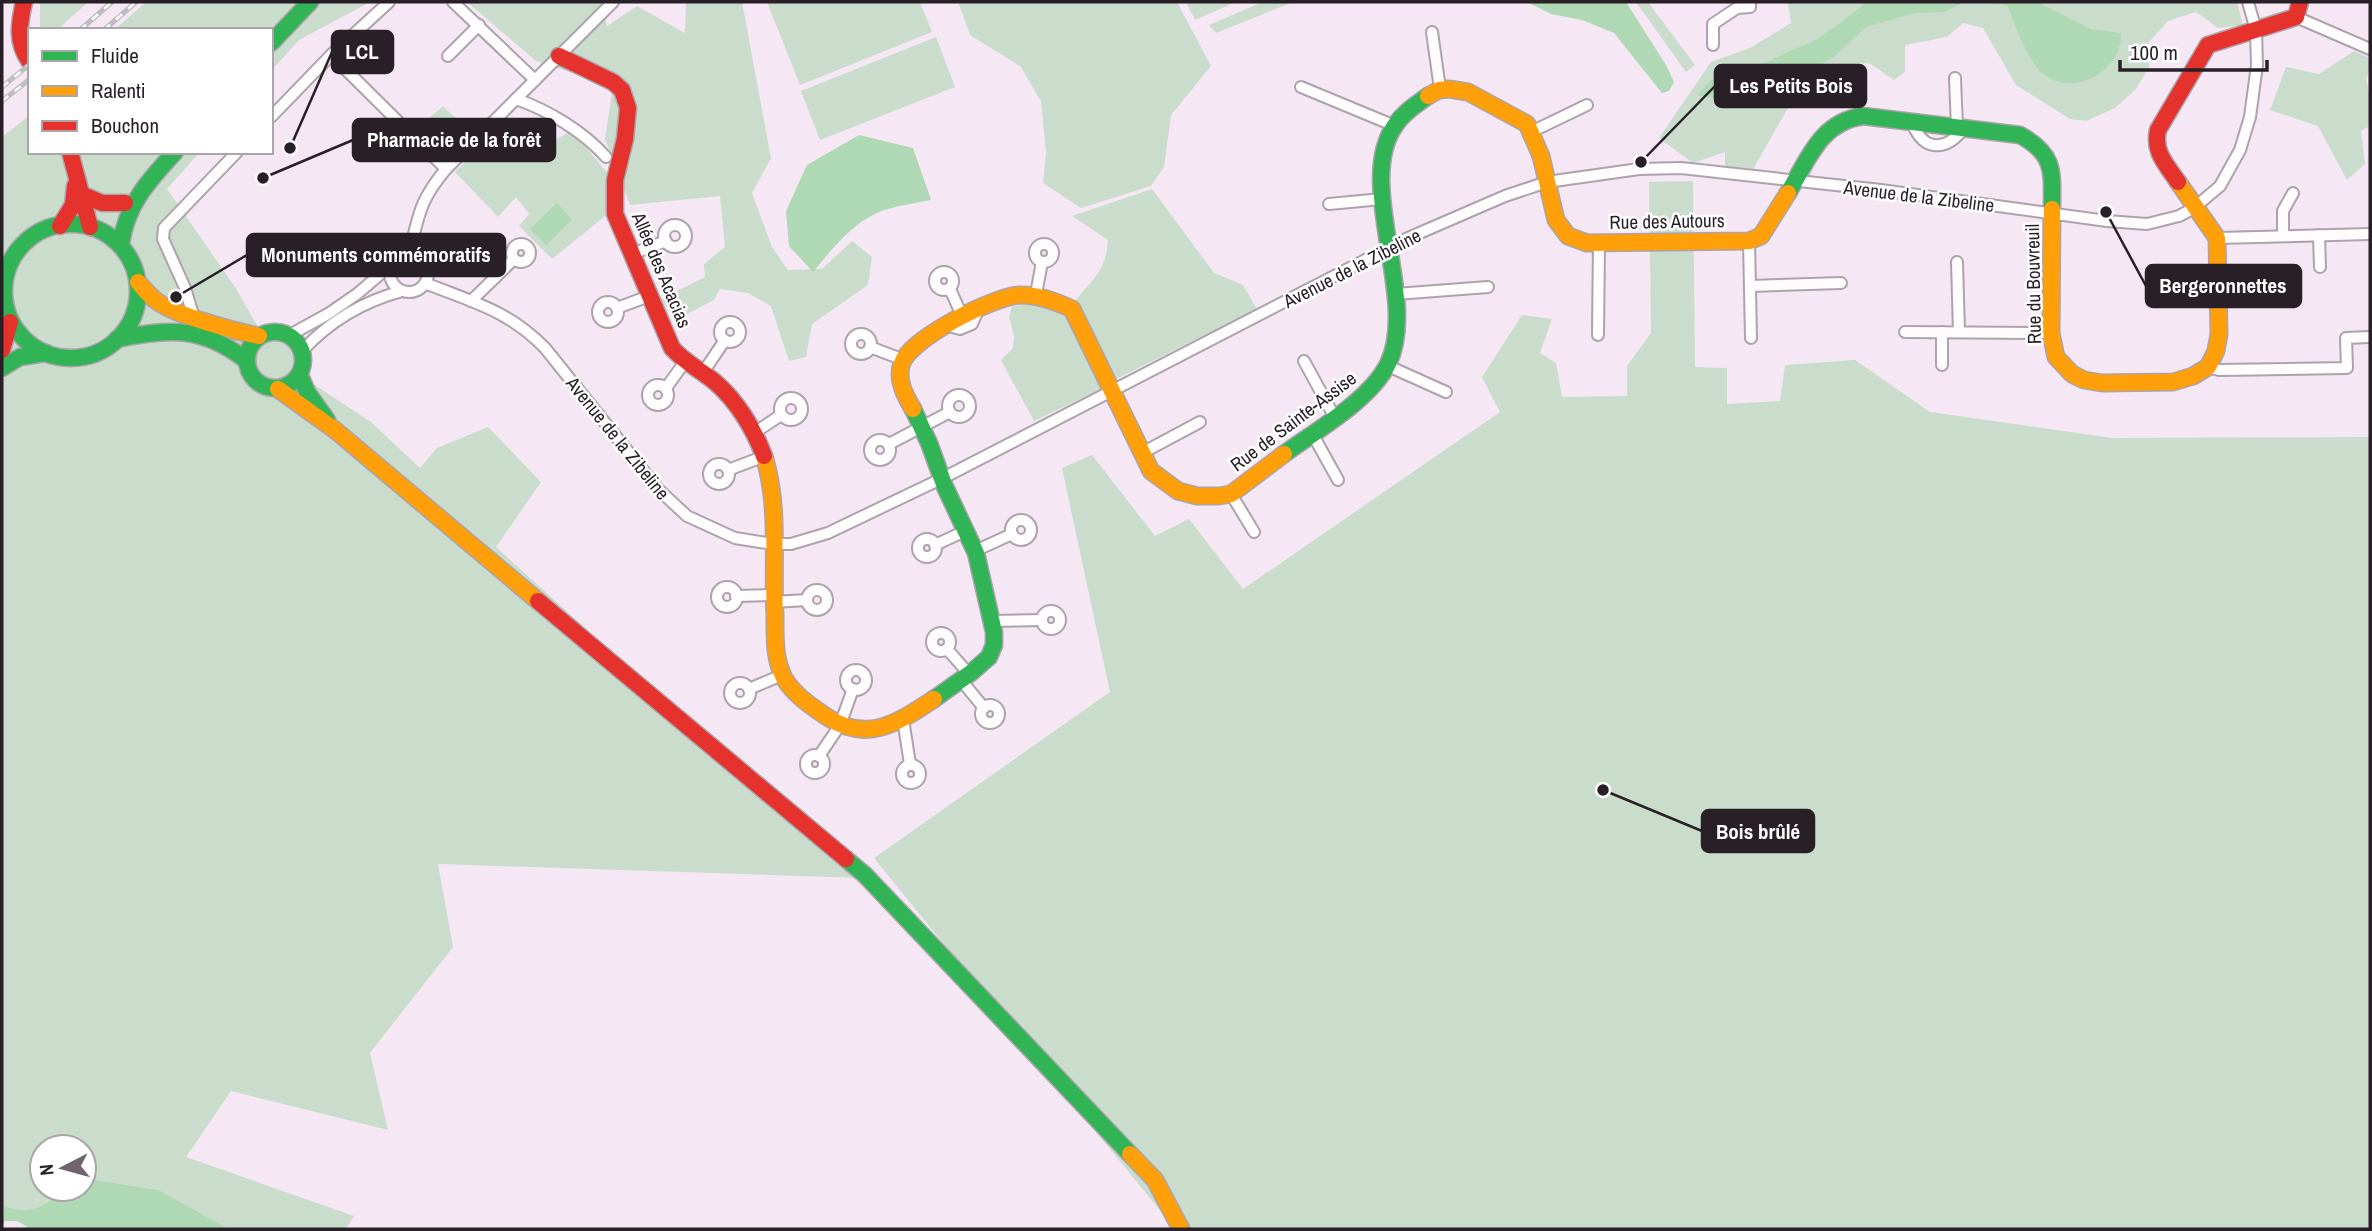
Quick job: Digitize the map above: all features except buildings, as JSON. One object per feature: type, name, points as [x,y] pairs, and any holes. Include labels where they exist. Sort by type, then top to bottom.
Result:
[{"type":"street","points":[[24,2],[18,28],[26,58]]},
{"type":"street","points":[[273,41],[310,2]]},
{"type":"street","points":[[273,115],[331,55],[389,2]]},
{"type":"street","points":[[453,2],[535,80]]},
{"type":"street","points":[[409,254],[421,205],[430,188],[535,80],[565,59],[613,2]]},
{"type":"street","points":[[1713,45],[1713,24],[1737,8],[1750,7],[1750,2]]},
{"type":"street","name":"Avenue de la Zibeline","points":[[425,283],[500,312],[530,332],[658,489],[687,516],[735,538],[791,544],[828,533],[943,478],[1455,216],[1547,182],[1639,169],[1668,168],[1794,180],[2105,221],[2147,224],[2179,216],[2194,208],[2220,187],[2240,150],[2250,117],[2258,65],[2256,30],[2248,2]]},
{"type":"street","points":[[2369,337],[2346,338],[2347,368],[2219,370],[2208,367],[2216,351],[2219,334],[2217,237],[2194,208],[2160,156],[2155,143],[2158,130],[2208,45],[2256,30],[2298,9],[2370,49]]},
{"type":"street","points":[[448,56],[479,25]]},
{"type":"street","points":[[1432,32],[1440,89]]},
{"type":"street","points":[[331,55],[446,169]]},
{"type":"street","name":"Allée des Acacias","points":[[565,59],[612,82],[622,90],[628,108],[625,139],[615,180],[615,214],[667,338],[684,363],[707,376],[730,398],[754,433],[765,456],[772,486],[773,544]]},
{"type":"street","points":[[1955,78],[1961,128]]},
{"type":"street","points":[[1301,87],[1395,126],[1421,101],[1440,89],[1461,90],[1481,98],[1526,124],[1531,132],[1587,105]]},
{"type":"street","points":[[516,99],[571,127],[606,157]]},
{"type":"street","name":"Rue des Autours","points":[[1531,132],[1537,142],[1561,231],[1572,240],[1599,243],[1749,241],[1761,236],[1824,134],[1833,124],[1846,118],[1863,116],[1961,128]]},
{"type":"street","name":"Rue de Sainte-Assise","points":[[1036,294],[1056,300],[1072,309],[1110,382],[1111,391],[1142,453],[1164,485],[1185,495],[1206,498],[1231,494],[1313,435],[1372,388],[1388,366],[1396,338],[1396,294],[1382,199],[1383,167],[1388,141],[1395,126]]},
{"type":"street","name":"Rue du Bouvreuil","points":[[1961,128],[2020,135],[2043,148],[2050,162],[2052,333],[2056,357],[2072,374],[2084,380],[2102,383],[2173,382],[2193,376],[2208,367]]},
{"type":"street","points":[[70,154],[75,177],[94,229]]},
{"type":"street","points":[[94,229],[132,199],[173,154]]},
{"type":"street","points":[[193,315],[162,233],[235,154]]},
{"type":"street","points":[[60,226],[73,205],[75,177]]},
{"type":"street","points":[[2283,236],[2283,211],[2293,193]]},
{"type":"street","points":[[81,194],[99,204],[110,205],[132,199]]},
{"type":"street","points":[[121,244],[123,220],[132,199]]},
{"type":"street","points":[[1329,204],[1382,199]]},
{"type":"street","points":[[2,350],[6,315],[3,293],[5,274],[13,256],[25,242],[41,231],[75,224],[107,233],[121,244],[132,262],[138,282],[130,323],[117,339],[101,351],[83,356],[64,357],[46,353],[20,357],[2,368]]},
{"type":"street","points":[[2217,237],[2370,234]]},
{"type":"street","points":[[2319,235],[2320,267]]},
{"type":"street","points":[[632,254],[666,240]]},
{"type":"street","points":[[1749,241],[1751,338]]},
{"type":"street","points":[[1598,335],[1599,243]]},
{"type":"street","points":[[290,335],[348,301],[398,257],[416,255],[425,263],[428,274],[425,283],[416,291],[402,291],[363,304],[331,325],[303,350]]},
{"type":"street","points":[[471,300],[514,259]]},
{"type":"street","points":[[773,544],[776,646],[782,675],[803,701],[841,725],[870,731],[903,719],[965,677],[990,656],[995,640],[975,551],[922,426],[901,384],[900,371],[912,350],[979,307],[1004,297],[1036,294],[1042,262]]},
{"type":"street","points":[[1957,262],[1959,332]]},
{"type":"street","points":[[391,265],[391,280],[402,291]]},
{"type":"street","points":[[138,282],[156,301],[167,307],[259,337]]},
{"type":"street","points":[[1750,286],[1841,283]]},
{"type":"street","points":[[2164,286],[2218,286]]},
{"type":"street","points":[[1396,294],[1488,287]]},
{"type":"street","points":[[950,289],[956,322]]},
{"type":"street","points":[[617,308],[649,296]]},
{"type":"street","points":[[6,315],[20,334],[46,353]]},
{"type":"street","points":[[247,361],[252,343],[259,337],[274,331],[290,335],[303,350],[303,370],[290,385],[278,389]]},
{"type":"street","points":[[117,339],[146,332],[203,334],[230,346],[247,361],[254,379],[262,385],[278,389],[335,430],[386,476],[865,875],[1155,1180],[1181,1229]]},
{"type":"street","points":[[1905,332],[2052,333]]},
{"type":"street","points":[[1942,332],[1942,365]]},
{"type":"street","points":[[702,374],[725,340]]},
{"type":"street","points":[[870,347],[904,360]]},
{"type":"street","points":[[1304,361],[1334,416]]},
{"type":"street","points":[[666,387],[684,363]]},
{"type":"street","points":[[1388,366],[1446,392]]},
{"type":"street","points":[[298,378],[335,430]]},
{"type":"street","points":[[888,444],[950,412]]},
{"type":"street","points":[[754,433],[781,415]]},
{"type":"street","points":[[1142,453],[1200,422]]},
{"type":"street","points":[[1313,435],[1338,480]]},
{"type":"street","points":[[728,470],[765,456]]},
{"type":"street","points":[[1231,494],[1254,532]]},
{"type":"street","points":[[935,545],[965,531]]},
{"type":"street","points":[[975,551],[1012,534]]},
{"type":"street","points":[[736,596],[807,600]]},
{"type":"street","points":[[992,621],[1042,620]]},
{"type":"street","points":[[947,649],[984,708]]},
{"type":"street","points":[[749,689],[782,675]]},
{"type":"street","points":[[819,756],[841,725],[853,689]]},
{"type":"street","points":[[903,719],[910,764]]},
{"type":"shaded area","points":[[40,2],[88,2],[59,28],[40,28]]},
{"type":"shaded area","points":[[146,2],[370,2],[299,40],[273,69],[273,28],[116,28]]},
{"type":"shaded area","points":[[467,2],[601,2],[607,26],[637,6],[685,33],[686,2],[742,2],[771,158],[752,193],[772,247],[788,270],[822,269],[852,241],[872,257],[868,285],[812,324],[806,357],[789,361],[771,306],[748,293],[720,289],[714,300],[675,320],[661,299],[705,277],[704,264],[725,247],[720,196],[630,205],[605,139],[613,86],[536,61]]},
{"type":"shaded area","points":[[767,2],[920,2],[932,32],[800,85]]},
{"type":"shaded area","points":[[958,2],[1177,2],[1211,66],[1171,115],[1164,167],[1151,186],[1081,208],[1043,183],[1046,153],[1041,101],[1021,67],[970,35]]},
{"type":"shaded area","points":[[1186,2],[1236,2],[1195,20]]},
{"type":"shaded area","points":[[1263,2],[1293,2],[1216,33],[1209,25]]},
{"type":"shaded area","points":[[1527,2],[1626,2],[1666,65],[1674,82],[1669,91],[1662,93],[1614,33],[1582,20],[1551,14]]},
{"type":"shaded area","points":[[1636,2],[1648,2],[1695,65],[1686,72]]},
{"type":"shaded area","points":[[1790,2],[2237,2],[2243,25],[2218,28],[2196,12],[2168,21],[2141,51],[2150,65],[2136,89],[2115,108],[2086,121],[2070,119],[2016,85],[1983,28],[1963,23],[1947,37],[1905,45],[1905,72],[1894,80],[1869,63],[1853,64],[1839,99],[1820,100],[1796,94],[1753,169],[1725,166],[1725,152],[1693,163],[1659,138],[1711,62],[1750,48],[1791,23]]},
{"type":"shaded area","points":[[1867,2],[1965,2],[1944,12],[1915,13],[1866,27],[1835,56],[1807,73],[1719,99],[1697,95],[1711,80],[1744,72],[1813,41]]},
{"type":"shaded area","points":[[1985,2],[2038,2],[2091,29],[2121,33],[2119,47],[2114,59],[2094,77],[2068,83],[2054,80],[2042,73],[2031,60],[2007,5]]},
{"type":"shaded area","points":[[936,37],[955,87],[820,140],[801,91]]},
{"type":"shaded area","points":[[2354,51],[2370,58],[2366,79],[2370,97],[2370,126],[2361,131],[2365,164],[2347,180],[2318,126],[2270,110],[2286,67],[2319,74]]},
{"type":"shaded area","points":[[443,106],[464,126],[447,144],[425,122]]},
{"type":"shaded area","points":[[28,117],[28,154],[198,154],[167,189],[235,287],[265,339],[279,339],[293,350],[292,370],[371,422],[420,468],[437,448],[488,427],[541,482],[496,547],[861,878],[438,864],[453,947],[370,1053],[388,1130],[231,1091],[186,1157],[354,1216],[346,1229],[229,1229],[159,1190],[98,1180],[98,1133],[28,1133],[28,1203],[49,1203],[24,1210],[4,1206],[2,137]]},
{"type":"shaded area","points":[[568,133],[584,145],[609,175],[609,213],[552,259],[519,226],[529,214],[516,197],[498,217],[455,172],[487,140],[503,156],[537,149]]},
{"type":"shaded area","points":[[859,135],[913,148],[931,200],[888,209],[866,219],[846,234],[813,272],[789,246],[786,211],[807,165]]},
{"type":"shaded area","points":[[1693,181],[1695,367],[1727,368],[1727,404],[1780,401],[1785,365],[1855,360],[1930,412],[2112,438],[2370,437],[2370,1229],[1175,1229],[874,858],[1110,692],[1062,468],[1092,455],[1155,536],[1189,519],[1243,589],[1500,412],[1482,377],[1522,315],[1552,319],[1540,353],[1556,363],[1562,397],[1627,396],[1627,366],[1651,333],[1649,182]]},
{"type":"shaded area","points":[[1152,189],[1214,273],[1243,285],[1257,309],[1112,381],[1073,304],[1101,269],[1108,240],[1072,216]]},
{"type":"shaded area","points":[[557,203],[572,220],[546,245],[530,229]]},
{"type":"shaded area","points":[[1045,303],[1066,313],[1103,388],[1034,421],[1001,360],[1013,348],[1014,336],[1009,317],[1012,306]]},
{"type":"shaded area","points":[[98,1180],[159,1190],[229,1229],[27,1229],[17,1221],[5,1221],[2,1228],[2,1202],[4,1206],[19,1209],[40,1207],[47,1203],[98,1203]]},
{"type":"railway","points":[[82,28],[112,2]]},
{"type":"railway","points":[[106,28],[136,2]]},
{"type":"railway","points":[[2,87],[28,66]]},
{"type":"railway","points":[[2,101],[28,81]]},
{"type":"traffic: fast","points":[[273,41],[310,2]]},
{"type":"traffic: fast","points":[[1284,454],[1356,402],[1380,377],[1388,364],[1396,337],[1397,307],[1383,208],[1381,177],[1385,148],[1399,120],[1428,96]]},
{"type":"traffic: fast","points":[[1788,193],[1809,156],[1826,134],[1848,120],[1863,116],[2020,135],[2040,150],[2050,166],[2052,209]]},
{"type":"traffic: fast","points":[[121,244],[133,205],[173,154]]},
{"type":"traffic: fast","points":[[71,224],[97,229],[118,244],[133,265],[138,291],[133,317],[118,338],[97,353],[71,358],[45,353],[24,338],[9,317],[4,291],[9,265],[24,244],[45,229],[71,224]]},
{"type":"traffic: fast","points":[[269,332],[281,332],[291,336],[299,344],[303,360],[299,376],[291,384],[281,388],[269,388],[259,384],[251,376],[247,366],[247,354],[251,344],[259,336],[269,332]]},
{"type":"traffic: fast","points":[[117,339],[153,333],[185,333],[216,341],[247,361]]},
{"type":"traffic: fast","points":[[2,368],[20,357],[46,353]]},
{"type":"traffic: fast","points":[[298,378],[302,380],[307,392],[327,420]]},
{"type":"traffic: fast","points":[[913,409],[976,553],[994,632],[994,645],[989,657],[934,699]]},
{"type":"traffic: fast","points":[[846,859],[865,875],[1130,1154]]},
{"type":"traffic: slow","points":[[1428,96],[1439,90],[1468,92],[1527,124],[1541,156],[1556,220],[1568,236],[1587,243],[1749,241],[1761,236],[1788,193]]},
{"type":"traffic: slow","points":[[2052,209],[2051,333],[2056,357],[2072,374],[2084,380],[2102,383],[2173,382],[2193,376],[2208,367],[2216,351],[2219,334],[2217,238],[2178,182]]},
{"type":"traffic: slow","points":[[138,282],[155,300],[179,313],[259,336]]},
{"type":"traffic: slow","points":[[913,409],[904,393],[900,375],[902,363],[909,353],[936,331],[974,310],[1008,297],[1034,296],[1072,309],[1151,471],[1178,491],[1197,496],[1231,494],[1284,454]]},
{"type":"traffic: slow","points":[[278,389],[335,430],[538,601]]},
{"type":"traffic: slow","points":[[764,456],[774,515],[776,647],[778,663],[788,684],[803,700],[827,717],[856,729],[883,727],[934,699]]},
{"type":"traffic: slow","points":[[1130,1154],[1155,1180],[1181,1229]]},
{"type":"traffic: jam","points":[[24,2],[20,33],[22,48],[28,58]]},
{"type":"traffic: jam","points":[[2178,182],[2159,151],[2158,130],[2208,45],[2296,17],[2300,2]]},
{"type":"traffic: jam","points":[[559,56],[613,82],[622,90],[628,108],[625,139],[615,180],[615,214],[672,348],[731,398],[750,426],[764,456]]},
{"type":"traffic: jam","points":[[71,154],[90,227]]},
{"type":"traffic: jam","points":[[60,226],[73,205],[75,186]]},
{"type":"traffic: jam","points":[[81,194],[102,203],[125,203]]},
{"type":"traffic: jam","points":[[2,350],[10,322]]},
{"type":"traffic: jam","points":[[538,601],[846,859]]},
{"type":"place","name":"LCL","points":[[290,148]]},
{"type":"place","name":"Les Petits Bois","points":[[1641,162]]},
{"type":"place","name":"Pharmacie de la forêt","points":[[263,178]]},
{"type":"place","name":"Bergeronnettes","points":[[2106,212]]},
{"type":"place","name":"Monuments commémoratifs","points":[[176,297]]},
{"type":"place","name":"Bois brûlé","points":[[1603,790]]}]
